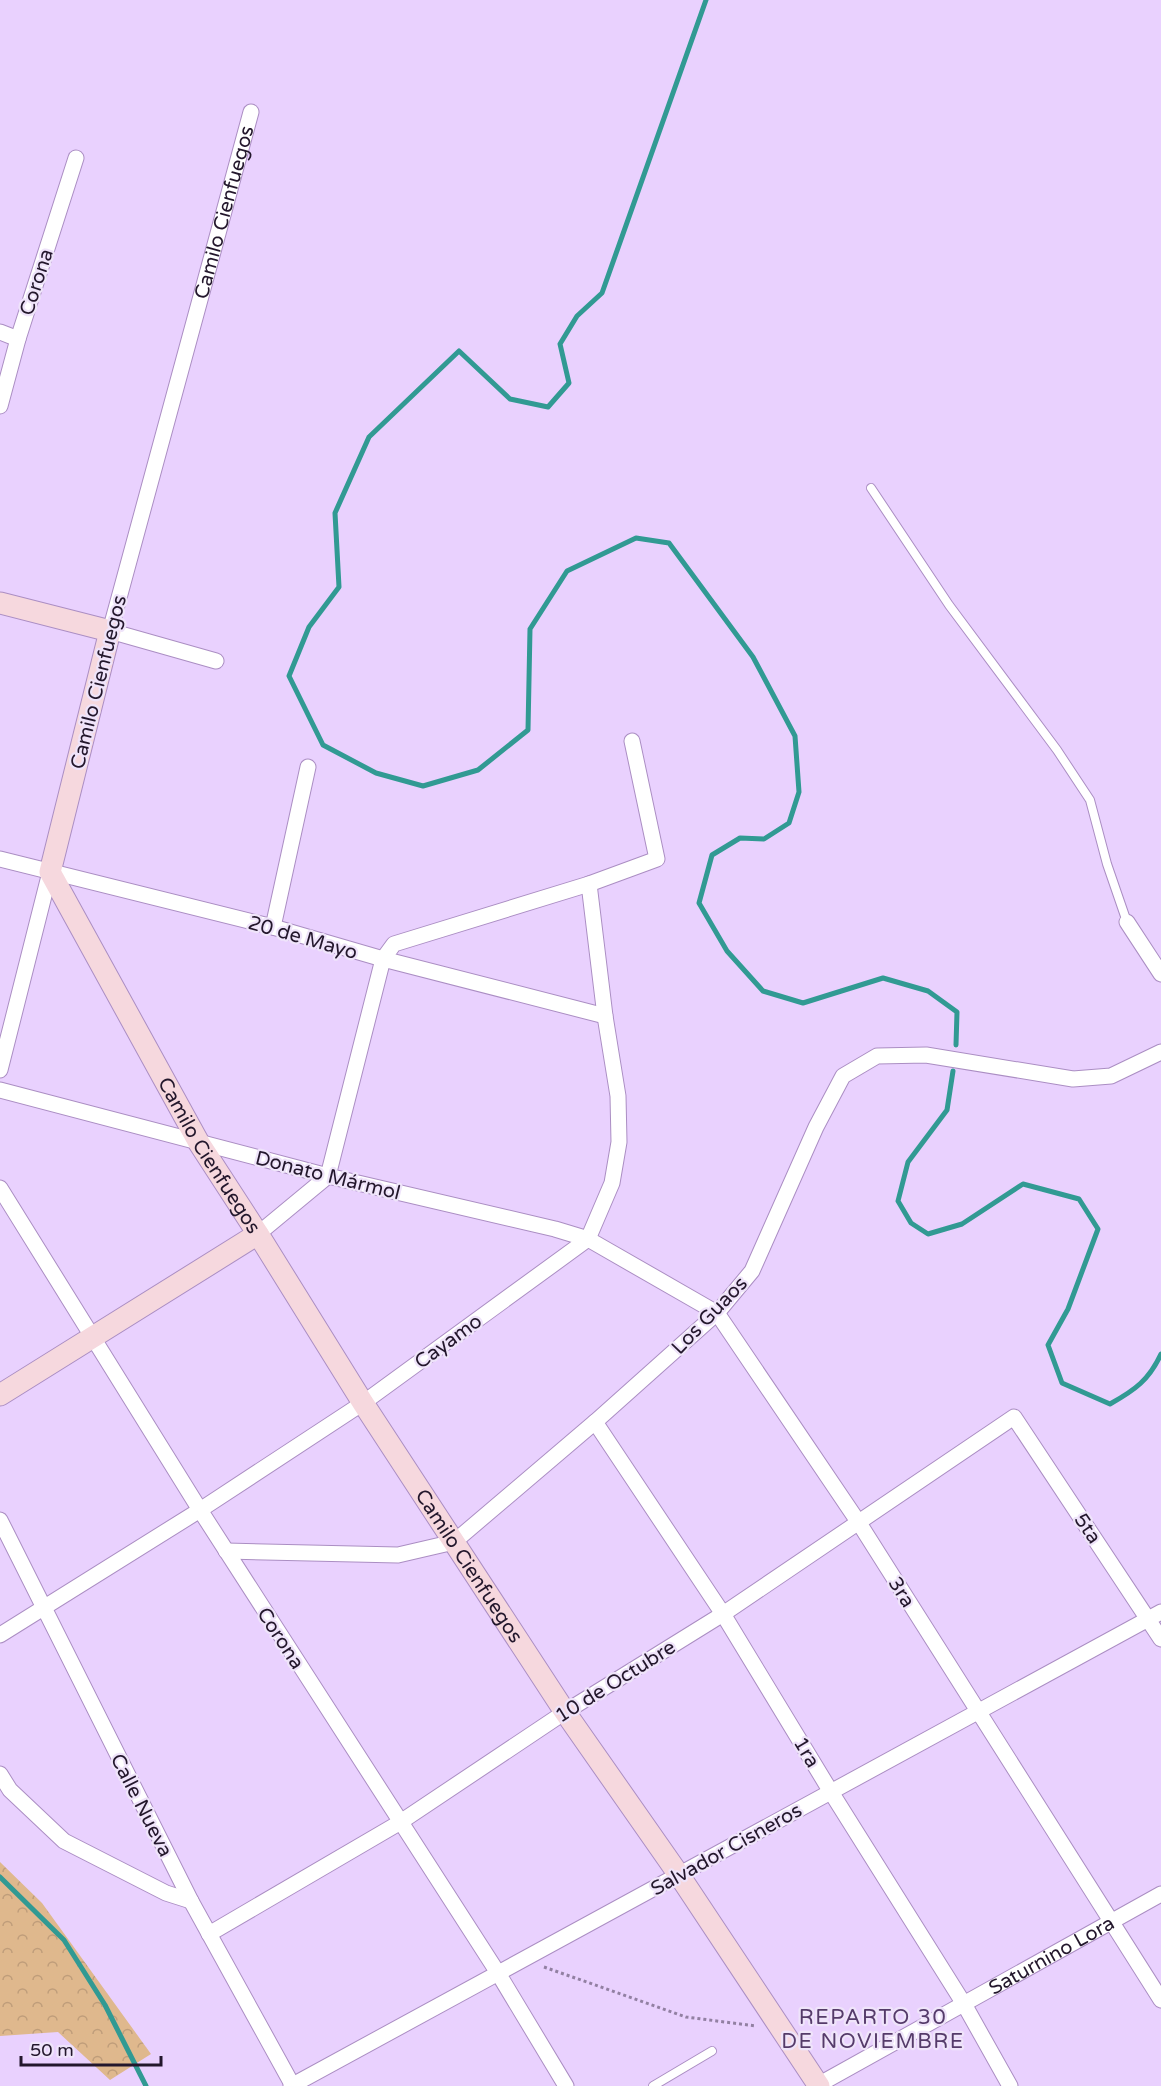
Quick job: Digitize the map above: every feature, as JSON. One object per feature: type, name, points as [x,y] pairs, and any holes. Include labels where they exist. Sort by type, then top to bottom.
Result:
[{"type":"street","name":"Camilo Cienfuegos","points":[[251,112],[110,631],[50,872],[199,1143],[363,1403],[565,1712],[679,1875],[817,2086]]},
{"type":"street","name":"Corona","points":[[0,406],[18,339],[76,158]]},
{"type":"street","points":[[0,332],[18,339]]},
{"type":"street","points":[[0,603],[216,661]]},
{"type":"street","points":[[0,1395],[258,1234],[328,1176],[383,959],[394,944],[589,884],[657,859],[632,741]]},
{"type":"street","points":[[273,927],[308,767]]},
{"type":"street","name":"20 de Mayo","points":[[0,859],[273,927],[383,959],[605,1016]]},
{"type":"street","points":[[0,1070],[50,872]]},
{"type":"street","points":[[588,1239],[612,1183],[619,1142],[618,1096],[605,1016],[589,884]]},
{"type":"street","points":[[1127,922],[1161,974]]},
{"type":"street","name":"Los Guaos","points":[[226,1551],[398,1555],[454,1542],[595,1422],[717,1313],[752,1271],[816,1127],[843,1076],[877,1056],[926,1055],[1073,1079],[1111,1076],[1161,1052]]},
{"type":"street","name":"Donato Mármol","points":[[0,1090],[328,1176],[555,1229],[588,1239]]},
{"type":"street","name":"Corona","points":[[0,1188],[226,1551],[498,1973],[566,2086]]},
{"type":"street","name":"3ra","points":[[588,1239],[717,1313],[859,1523],[1161,2000]]},
{"type":"street","name":"Cayamo","points":[[0,1635],[200,1510],[363,1403],[588,1239]]},
{"type":"street","name":"10 de Octubre","points":[[209,1934],[399,1822],[565,1712],[723,1614],[1014,1417]]},
{"type":"street","name":"5ta","points":[[1014,1417],[1155,1615],[1161,1639]]},
{"type":"street","name":"1ra","points":[[595,1422],[723,1614],[964,2004],[1010,2086]]},
{"type":"street","name":"Calle Nueva","points":[[0,1520],[190,1901],[292,2086]]},
{"type":"street","name":"Salvador Cisneros","points":[[292,2086],[1155,1615]]},
{"type":"street","points":[[0,1774],[10,1790],[64,1841],[166,1893],[190,1901]]},
{"type":"street","name":"Saturnino Lora","points":[[817,2086],[1161,1894]]},
{"type":"lane","points":[[871,488],[949,605],[1057,750],[1090,800],[1107,864],[1127,922]]},
{"type":"lane","points":[[653,2086],[712,2051]]},
{"type":"path","points":[[522,1960],[686,2017],[742,2025],[779,2027]]},
{"type":"green space","points":[[0,1862],[42,1903],[151,2054],[110,2080],[58,2032],[0,2036]]},
{"type":"waterway","points":[[706,0],[602,293],[577,316],[560,344],[569,383],[548,407],[510,399],[459,351],[369,437],[335,513],[339,587],[309,627],[289,676],[323,745],[376,773],[423,786],[478,770],[528,730],[530,629],[567,571],[636,538],[669,543],[753,657],[795,736],[799,792],[789,823],[764,839],[740,838],[712,855],[699,903],[727,951],[763,991],[803,1003],[883,978],[928,991],[957,1012],[956,1045]]},
{"type":"waterway","points":[[953,1071],[947,1110],[908,1162],[898,1201],[911,1223],[928,1234],[962,1224],[1023,1184],[1079,1199],[1098,1229],[1068,1309],[1048,1345],[1062,1383],[1110,1404],[1140,1384],[1161,1354]]},
{"type":"waterway","points":[[0,1877],[64,1940],[105,2005],[146,2086]]},
{"type":"district","name":"REPARTO 30 DE NOVIEMBRE","points":[[873,2029]]}]
